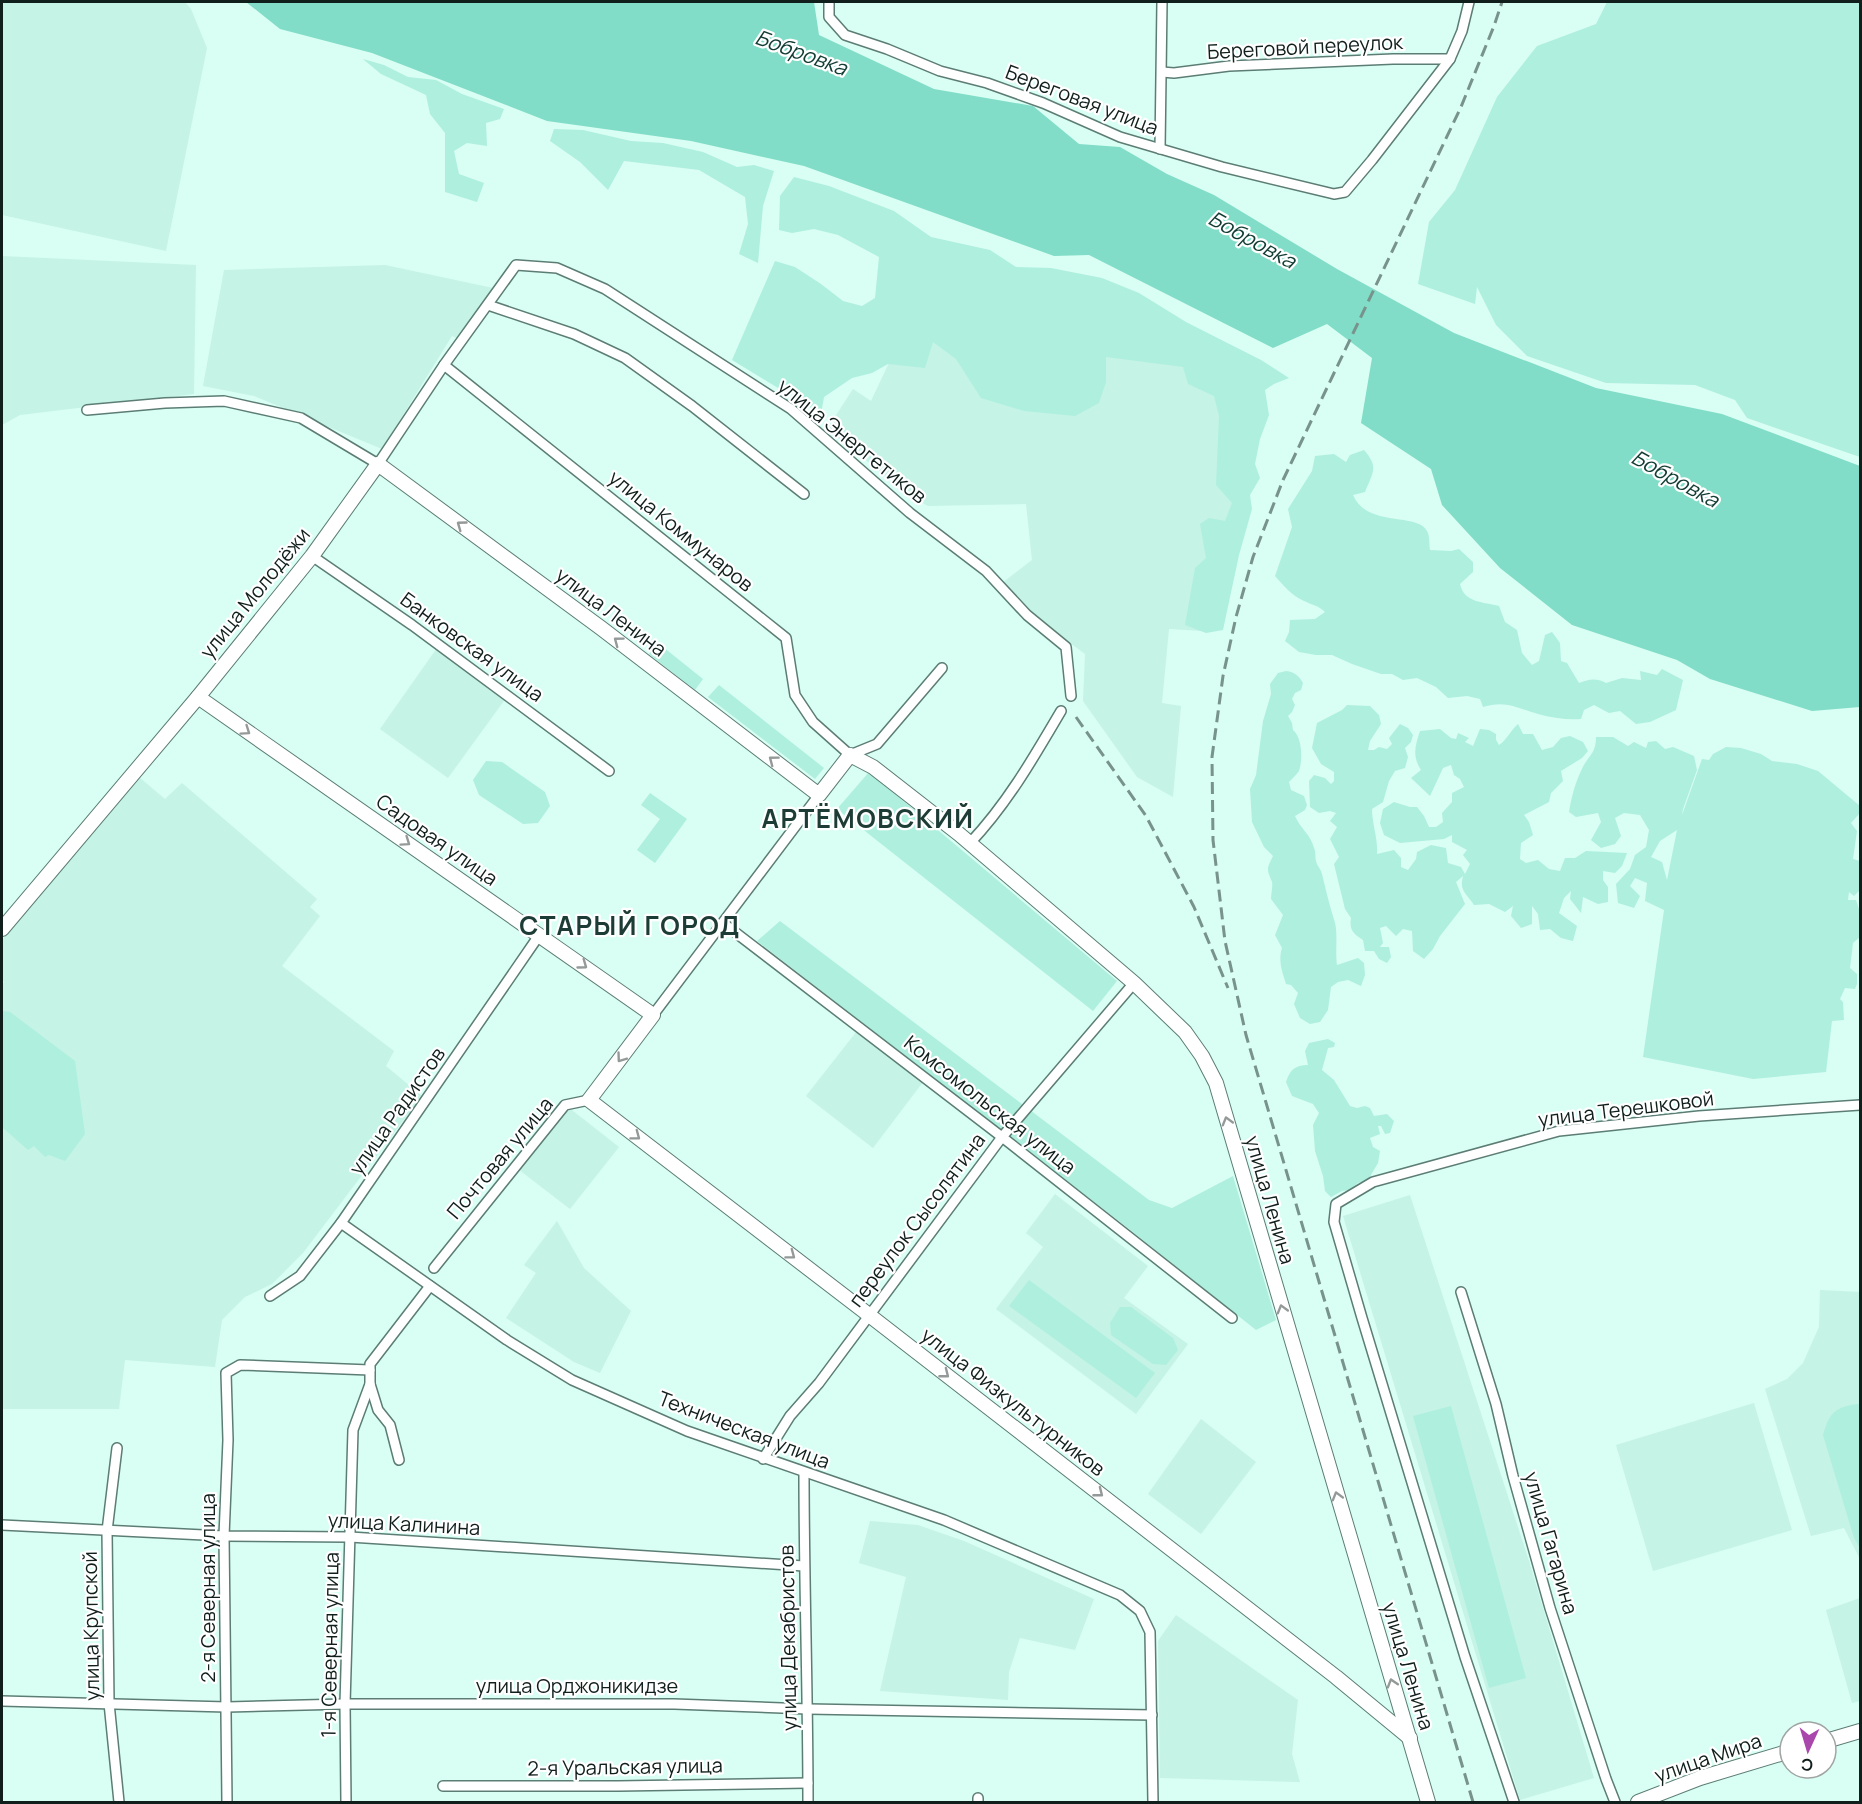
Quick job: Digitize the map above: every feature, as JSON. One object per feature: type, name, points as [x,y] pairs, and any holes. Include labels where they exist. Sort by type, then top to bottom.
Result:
[{"type":"street","name":"Береговая улица","points":[[829,2],[829,17],[845,35],[940,71],[987,83],[1043,103],[1112,134],[1222,167],[1334,194],[1345,192],[1450,59]]},
{"type":"street","points":[[1160,149],[1162,2]]},
{"type":"street","points":[[1450,59],[1462,31],[1469,2]]},
{"type":"street","name":"Береговой переулок","points":[[1162,72],[1393,59],[1450,59]]},
{"type":"street","name":"улица Молодёжи","points":[[2,929],[198,698],[312,556],[516,265]]},
{"type":"street","name":"улица Энергетиков","points":[[516,265],[557,268],[605,289],[791,409],[910,513],[986,571],[1027,615],[1066,647],[1071,696]]},
{"type":"street","points":[[488,305],[574,334],[625,358],[692,406],[804,494]]},
{"type":"street","name":"улица Коммунаров","points":[[444,365],[786,638],[795,695],[813,722],[850,754]]},
{"type":"street","points":[[87,410],[165,403],[224,401],[301,418],[378,464]]},
{"type":"street","name":"улица Ленина","points":[[378,464],[601,628],[819,795]]},
{"type":"street","name":"Банковская улица","points":[[312,556],[412,625],[609,771]]},
{"type":"street","points":[[590,1100],[850,754],[877,744],[942,668]]},
{"type":"street","name":"Садовая улица","points":[[198,698],[540,934],[653,1015]]},
{"type":"street","points":[[970,843],[988,824],[1021,779],[1061,711]]},
{"type":"street","name":"улица Ленина","points":[[850,754],[873,767],[970,843],[1134,983],[1185,1032],[1202,1056],[1216,1083],[1428,1803]]},
{"type":"street","name":"Комсомольская улица","points":[[723,923],[1002,1137],[1232,1318]]},
{"type":"street","name":"улица Радистов","points":[[270,1296],[300,1276],[341,1223],[540,934]]},
{"type":"street","name":"переулок Сысолятина","points":[[763,1459],[790,1416],[819,1383],[1002,1137],[1134,983]]},
{"type":"street","name":"улица Физкультурников","points":[[590,1100],[1336,1677],[1410,1738]]},
{"type":"street","name":"Почтовая улица","points":[[434,1268],[565,1105],[590,1100]]},
{"type":"street","name":"улица Терешковой","points":[[1514,1803],[1465,1657],[1362,1317],[1334,1222],[1336,1204],[1373,1182],[1559,1131],[1699,1116],[1860,1105]]},
{"type":"street","name":"Техническая улица","points":[[341,1223],[507,1340],[572,1380],[687,1431],[944,1520],[1119,1595],[1140,1611],[1150,1632],[1152,1715]]},
{"type":"street","points":[[370,1370],[370,1364],[430,1286]]},
{"type":"street","name":"улица Гагарина","points":[[1461,1292],[1496,1404],[1513,1476],[1551,1608],[1615,1803]]},
{"type":"street","name":"2-я Северная улица","points":[[227,1803],[224,1536],[228,1440],[226,1373],[240,1365],[370,1370]]},
{"type":"street","name":"1-я Северная улица","points":[[370,1370],[370,1384],[378,1410],[390,1425],[399,1460]]},
{"type":"street","name":"1-я Северная улица","points":[[345,1803],[345,1704],[353,1430],[370,1384]]},
{"type":"street","name":"улица Крупской","points":[[117,1448],[107,1531],[109,1703],[119,1803]]},
{"type":"street","name":"улица Декабристов","points":[[804,1473],[808,1803]]},
{"type":"street","name":"улица Калинина","points":[[2,1525],[224,1536],[350,1537],[804,1566]]},
{"type":"street","name":"улица Орджоникидзе","points":[[2,1701],[226,1707],[345,1704],[674,1704],[808,1709],[1152,1715]]},
{"type":"street","points":[[1152,1715],[1152,1803]]},
{"type":"street","points":[[1838,1737],[1860,1731]]},
{"type":"street","name":"улица Мира","points":[[1638,1803],[1700,1778],[1778,1755]]},
{"type":"street","name":"2-я Уральская улица","points":[[443,1786],[808,1783]]},
{"type":"shaded area","points":[[2,2],[185,2],[191,9],[207,48],[166,251],[2,215]]},
{"type":"shaded area","points":[[1607,2],[1860,2],[1860,457],[1747,418],[1735,400],[1695,385],[1606,383],[1527,356],[1496,325],[1477,287],[1475,304],[1418,284],[1429,222],[1455,190],[1497,97],[1537,46],[1596,24]]},
{"type":"shaded area","points":[[363,59],[384,65],[408,77],[436,80],[462,94],[504,109],[500,119],[486,123],[487,146],[467,143],[454,151],[459,174],[484,183],[477,202],[445,192],[445,133],[430,114],[426,95],[381,74]]},
{"type":"shaded area","points":[[554,129],[583,130],[631,141],[663,143],[703,152],[737,167],[754,165],[774,171],[763,206],[758,263],[739,254],[748,224],[745,197],[699,170],[624,161],[608,190],[580,162],[550,141]]},
{"type":"shaded area","points":[[794,177],[829,186],[894,211],[931,237],[990,250],[1016,267],[1051,268],[1102,278],[1139,293],[1186,322],[1261,360],[1289,378],[1265,390],[1269,415],[1260,439],[1255,464],[1260,478],[1250,495],[1252,509],[1239,555],[1223,630],[1206,633],[1185,625],[1195,568],[1206,558],[1200,524],[1209,518],[1225,521],[1232,503],[1216,485],[1219,416],[1214,396],[1188,384],[1183,367],[1106,357],[1106,382],[1099,403],[1075,416],[1024,411],[981,398],[956,359],[933,342],[925,368],[888,364],[872,373],[852,378],[824,397],[821,414],[732,360],[775,261],[795,267],[843,301],[862,306],[875,298],[879,257],[838,235],[814,229],[792,233],[779,230],[780,196]]},
{"type":"shaded area","points":[[2,256],[196,265],[194,394],[20,415],[2,425]]},
{"type":"shaded area","points":[[936,263],[1184,359],[1255,401],[1241,512],[1203,631],[1169,629],[1162,703],[1181,706],[1173,797],[1137,777],[1083,701],[1085,654],[1035,617],[1002,583],[1032,560],[1026,504],[928,506],[913,498],[827,429],[853,389],[871,401]]},
{"type":"shaded area","points":[[385,265],[493,288],[459,339],[452,336],[382,449],[254,396],[203,386],[224,270]]},
{"type":"shaded area","points":[[1364,450],[1372,461],[1373,470],[1365,492],[1353,495],[1360,505],[1380,516],[1422,525],[1428,533],[1430,550],[1459,549],[1473,562],[1473,572],[1460,584],[1462,590],[1475,601],[1499,606],[1505,622],[1517,630],[1522,653],[1532,665],[1539,661],[1545,635],[1552,632],[1560,643],[1561,661],[1567,663],[1579,683],[1599,680],[1606,683],[1622,678],[1641,680],[1640,671],[1657,675],[1662,669],[1683,680],[1676,710],[1650,722],[1636,724],[1620,711],[1609,713],[1594,705],[1584,710],[1581,719],[1549,717],[1498,704],[1483,707],[1480,699],[1467,696],[1448,698],[1436,687],[1417,678],[1403,680],[1392,674],[1381,674],[1332,655],[1299,652],[1285,641],[1289,632],[1290,620],[1315,619],[1325,612],[1296,596],[1275,576],[1292,527],[1288,509],[1312,471],[1315,456],[1334,454],[1346,462],[1350,455]]},
{"type":"shaded area","points":[[658,643],[703,679],[695,690],[649,654]]},
{"type":"shaded area","points":[[437,648],[506,698],[448,778],[380,729]]},
{"type":"shaded area","points":[[1292,672],[1303,683],[1301,690],[1295,693],[1292,699],[1295,705],[1288,716],[1300,743],[1301,755],[1299,771],[1289,782],[1291,790],[1304,796],[1307,805],[1305,810],[1295,816],[1313,843],[1336,928],[1337,965],[1358,958],[1364,963],[1365,975],[1361,986],[1348,980],[1338,982],[1331,987],[1328,1010],[1320,1022],[1310,1024],[1300,1018],[1294,1004],[1298,993],[1291,985],[1286,984],[1283,975],[1280,962],[1282,948],[1275,935],[1283,915],[1271,899],[1272,884],[1268,869],[1273,856],[1264,847],[1252,822],[1250,789],[1256,775],[1263,721],[1271,694],[1270,684],[1278,673]]},
{"type":"shaded area","points":[[719,685],[824,768],[815,779],[708,697]]},
{"type":"shaded area","points":[[1347,705],[1370,706],[1379,715],[1381,724],[1370,741],[1368,750],[1379,747],[1387,749],[1392,744],[1389,738],[1400,724],[1408,728],[1413,735],[1411,742],[1405,748],[1408,757],[1405,768],[1395,771],[1389,781],[1383,802],[1372,809],[1377,854],[1394,850],[1401,858],[1401,867],[1408,870],[1416,859],[1417,852],[1431,845],[1446,848],[1448,863],[1461,867],[1465,874],[1470,864],[1463,855],[1467,850],[1452,842],[1452,835],[1444,839],[1400,843],[1384,835],[1380,823],[1383,809],[1394,802],[1417,807],[1429,827],[1436,827],[1443,822],[1442,813],[1452,802],[1452,793],[1464,787],[1460,779],[1454,775],[1451,765],[1443,768],[1430,796],[1411,778],[1421,770],[1415,751],[1420,731],[1440,729],[1451,738],[1456,739],[1458,733],[1469,738],[1465,742],[1473,746],[1480,729],[1489,730],[1496,734],[1499,745],[1518,724],[1523,734],[1533,734],[1542,750],[1553,747],[1561,738],[1570,736],[1583,742],[1588,751],[1582,758],[1561,771],[1563,781],[1551,793],[1549,802],[1524,815],[1533,835],[1521,843],[1520,859],[1526,863],[1538,860],[1549,869],[1560,871],[1565,858],[1575,858],[1586,851],[1627,853],[1622,866],[1615,873],[1603,871],[1603,880],[1608,887],[1608,902],[1598,904],[1583,897],[1581,913],[1570,899],[1571,891],[1564,898],[1559,913],[1577,926],[1573,941],[1561,938],[1550,929],[1540,930],[1538,914],[1532,906],[1532,924],[1521,928],[1511,916],[1513,906],[1505,912],[1489,904],[1474,905],[1463,889],[1463,876],[1456,882],[1465,904],[1424,959],[1413,951],[1412,931],[1403,929],[1396,936],[1386,926],[1380,928],[1383,943],[1380,947],[1389,947],[1391,957],[1387,963],[1379,959],[1374,951],[1365,951],[1363,940],[1351,928],[1351,918],[1345,909],[1334,864],[1339,857],[1330,839],[1337,827],[1330,821],[1336,813],[1330,811],[1319,813],[1310,807],[1309,781],[1314,775],[1325,778],[1331,784],[1334,781],[1334,772],[1321,764],[1312,748],[1317,723]]},
{"type":"shaded area","points":[[1596,737],[1613,737],[1628,746],[1634,742],[1646,748],[1648,742],[1656,741],[1665,749],[1673,747],[1694,756],[1697,770],[1682,815],[1702,759],[1709,760],[1713,754],[1726,747],[1741,748],[1761,754],[1772,761],[1797,764],[1818,771],[1860,806],[1860,813],[1851,823],[1857,831],[1853,859],[1860,861],[1860,890],[1854,896],[1849,892],[1848,900],[1856,900],[1860,912],[1860,937],[1853,943],[1850,968],[1857,974],[1857,984],[1855,989],[1845,988],[1840,999],[1843,1002],[1844,1020],[1832,1021],[1826,1072],[1753,1079],[1643,1057],[1664,910],[1645,901],[1647,883],[1635,878],[1630,886],[1640,896],[1634,908],[1618,903],[1616,884],[1630,869],[1635,855],[1646,847],[1649,830],[1640,815],[1624,813],[1615,818],[1621,836],[1615,844],[1601,848],[1591,840],[1601,822],[1598,813],[1576,817],[1569,812],[1577,781],[1596,743]],"holes":[[[1677,830],[1667,880],[1662,862],[1651,857],[1660,841]]]},
{"type":"shaded area","points":[[486,761],[502,762],[545,792],[550,806],[538,823],[523,824],[479,795],[473,780]]},
{"type":"shaded area","points":[[869,772],[1117,981],[1093,1011],[837,809]]},
{"type":"shaded area","points":[[139,777],[165,799],[182,783],[317,899],[310,907],[320,916],[282,966],[394,1051],[386,1066],[422,1096],[303,1253],[272,1284],[245,1297],[222,1320],[215,1367],[125,1360],[119,1409],[2,1409],[2,985],[4,982],[2,979],[2,940]]},
{"type":"shaded area","points":[[650,793],[687,819],[655,863],[637,850],[660,819],[641,805]]},
{"type":"shaded area","points":[[780,921],[1149,1200],[1172,1208],[1233,1176],[1276,1320],[1256,1330],[757,941]]},
{"type":"shaded area","points":[[3,1011],[10,1012],[75,1061],[85,1134],[65,1161],[49,1155],[45,1157],[34,1146],[28,1150],[2,1127]]},
{"type":"shaded area","points":[[857,1031],[923,1082],[873,1148],[806,1096]]},
{"type":"shaded area","points":[[1328,1039],[1335,1043],[1334,1047],[1328,1048],[1322,1070],[1334,1080],[1350,1106],[1357,1108],[1365,1106],[1370,1108],[1374,1116],[1387,1114],[1394,1121],[1390,1133],[1385,1134],[1381,1126],[1378,1126],[1380,1134],[1370,1138],[1373,1147],[1380,1151],[1378,1163],[1368,1180],[1331,1197],[1325,1191],[1315,1151],[1313,1125],[1319,1113],[1313,1104],[1292,1096],[1286,1082],[1294,1069],[1308,1065],[1305,1051],[1309,1043]]},
{"type":"shaded area","points":[[568,1107],[619,1147],[570,1209],[518,1169]]},
{"type":"shaded area","points":[[1055,1194],[1148,1266],[1124,1298],[1188,1344],[1136,1414],[996,1309],[1043,1247],[1026,1233]]},
{"type":"shaded area","points":[[1410,1195],[1529,1561],[1594,1778],[1520,1800],[1343,1216]]},
{"type":"shaded area","points":[[557,1221],[584,1268],[631,1311],[600,1373],[574,1362],[506,1318],[536,1273],[524,1265]]},
{"type":"shaded area","points":[[1029,1280],[1155,1373],[1136,1398],[1009,1306]]},
{"type":"shaded area","points":[[1820,1290],[1860,1292],[1860,1559],[1844,1528],[1811,1536],[1765,1389],[1787,1379],[1803,1363],[1819,1327]]},
{"type":"shaded area","points":[[1120,1307],[1131,1307],[1173,1338],[1178,1350],[1166,1365],[1153,1364],[1111,1335],[1110,1323]]},
{"type":"shaded area","points":[[1754,1403],[1792,1530],[1653,1571],[1616,1445]]},
{"type":"shaded area","points":[[1860,1405],[1860,1548],[1854,1538],[1823,1435],[1834,1412]]},
{"type":"shaded area","points":[[1451,1406],[1526,1678],[1489,1688],[1413,1416]]},
{"type":"shaded area","points":[[1201,1419],[1256,1462],[1201,1534],[1148,1494]]},
{"type":"shaded area","points":[[870,1521],[918,1525],[964,1541],[1094,1599],[1075,1650],[1020,1638],[1009,1672],[1008,1700],[880,1691],[906,1577],[859,1563]]},
{"type":"shaded area","points":[[1860,1598],[1860,1701],[1852,1703],[1826,1610]]},
{"type":"shaded area","points":[[1176,1615],[1298,1700],[1292,1754],[1300,1782],[1160,1778],[1158,1641]]},
{"type":"water","name":"Бобровка","points":[[246,2],[814,2],[819,35],[934,89],[1033,106],[1079,144],[1120,147],[1167,174],[1214,195],[1337,269],[1454,333],[1596,388],[1722,414],[1860,466],[1860,707],[1812,711],[1710,679],[1677,660],[1572,625],[1500,568],[1442,505],[1431,469],[1361,423],[1372,358],[1327,324],[1273,348],[1089,255],[1054,256],[804,166],[691,141],[547,121],[372,53],[280,29]]},
{"type":"railway","points":[[1473,1802],[1246,1035],[1225,941],[1213,840],[1212,757],[1223,676],[1236,617],[1253,557],[1283,480],[1461,107],[1502,2]]},
{"type":"railway","points":[[1076,717],[1146,816],[1194,907],[1228,988]]},
{"type":"district","name":"АРТЁМОВСКИЙ","points":[[868,819]]},
{"type":"district","name":"СТАРЫЙ ГОРОД","points":[[630,926]]}]
